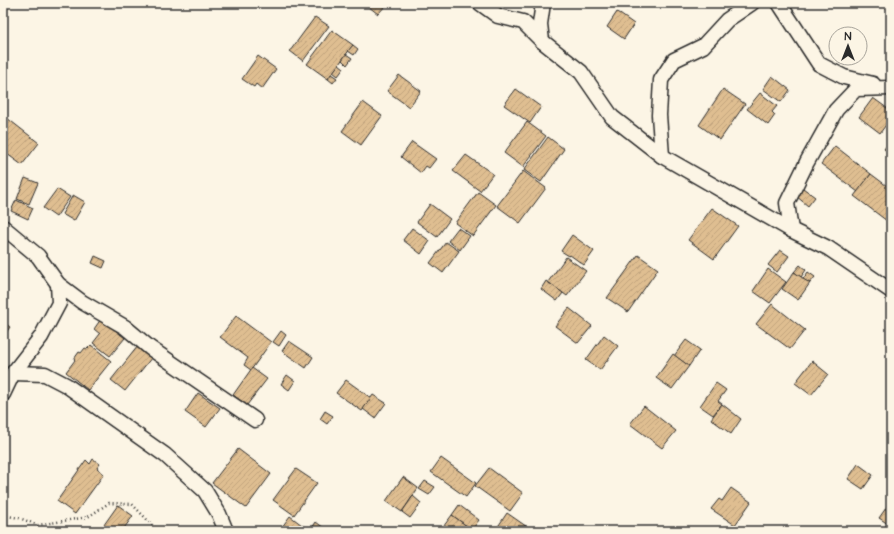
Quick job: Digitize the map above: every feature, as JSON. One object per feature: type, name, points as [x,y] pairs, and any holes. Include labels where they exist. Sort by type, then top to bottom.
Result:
[{"type":"street","points":[[480,3],[498,16],[523,22],[542,41],[581,72],[612,117],[662,156],[791,230],[828,248],[891,291]]},
{"type":"street","points":[[542,41],[540,24],[543,3]]},
{"type":"street","points":[[662,156],[659,115],[661,80],[674,60],[703,46],[727,20],[752,3]]},
{"type":"street","points":[[779,3],[819,64],[844,77],[891,88]]},
{"type":"street","points":[[791,230],[787,203],[807,162],[836,110],[856,89],[891,88]]},
{"type":"street","points":[[3,226],[38,256],[58,284],[82,302],[125,327],[150,348],[255,420]]},
{"type":"street","points":[[3,394],[13,373],[41,337],[59,303],[58,284]]},
{"type":"street","points":[[13,373],[45,374],[66,385],[165,455],[205,492],[219,514],[226,531]]},
{"type":"path","points":[[3,516],[19,518],[38,525],[88,517],[110,502],[132,504],[158,531]]},
{"type":"building","points":[[364,3],[388,3],[378,14]]},
{"type":"building","points":[[617,12],[634,24],[624,39],[607,27]]},
{"type":"building","points":[[315,17],[329,26],[303,61],[290,51]]},
{"type":"building","points":[[332,30],[353,45],[328,79],[307,64]]},
{"type":"building","points":[[353,45],[358,49],[354,55],[348,51]]},
{"type":"building","points":[[346,54],[352,58],[347,65],[342,60]]},
{"type":"building","points":[[258,56],[276,69],[262,89],[256,84],[254,87],[242,79]]},
{"type":"building","points":[[339,64],[344,68],[338,76],[333,72]]},
{"type":"building","points":[[331,74],[337,78],[333,83],[328,79]]},
{"type":"building","points":[[399,75],[421,91],[409,107],[387,91]]},
{"type":"building","points":[[772,76],[790,90],[781,102],[763,89]]},
{"type":"building","points":[[516,89],[541,107],[530,123],[504,105]]},
{"type":"building","points":[[723,89],[745,104],[720,140],[699,125]]},
{"type":"building","points":[[760,93],[777,106],[772,112],[775,115],[768,125],[747,109]]},
{"type":"building","points":[[873,98],[891,111],[891,118],[880,133],[859,117]]},
{"type":"building","points":[[363,102],[382,116],[361,145],[342,131]]},
{"type":"building","points":[[7,118],[39,143],[22,165],[3,151],[3,123]]},
{"type":"building","points":[[527,122],[546,136],[523,167],[504,153]]},
{"type":"building","points":[[548,137],[564,149],[541,182],[524,170]]},
{"type":"building","points":[[891,140],[891,154],[884,149]]},
{"type":"building","points":[[412,142],[436,159],[429,168],[426,166],[421,173],[401,157]]},
{"type":"building","points":[[835,146],[871,174],[858,192],[821,164]]},
{"type":"building","points":[[466,155],[493,174],[480,191],[453,171]]},
{"type":"building","points":[[523,171],[546,188],[520,223],[497,206]]},
{"type":"building","points":[[871,174],[891,189],[891,216],[887,221],[854,196]]},
{"type":"building","points":[[25,178],[38,183],[29,204],[17,199]]},
{"type":"building","points":[[803,188],[815,197],[808,206],[796,196]]},
{"type":"building","points":[[57,189],[70,197],[56,217],[43,208]]},
{"type":"building","points":[[478,192],[496,205],[473,236],[455,223]]},
{"type":"building","points":[[73,195],[85,202],[74,221],[62,214]]},
{"type":"building","points":[[16,200],[33,208],[28,219],[11,211]]},
{"type":"building","points":[[430,204],[450,219],[437,237],[417,222]]},
{"type":"building","points":[[712,208],[738,226],[714,259],[688,240]]},
{"type":"building","points":[[412,228],[430,241],[421,254],[403,240]]},
{"type":"building","points":[[458,228],[470,236],[460,250],[448,241]]},
{"type":"building","points":[[572,235],[594,251],[584,265],[570,255],[569,256],[561,251]]},
{"type":"building","points":[[446,242],[459,251],[443,273],[430,263]]},
{"type":"building","points":[[780,250],[789,256],[777,272],[768,265]]},
{"type":"building","points":[[638,255],[658,269],[628,312],[607,298]]},
{"type":"building","points":[[95,256],[106,261],[103,268],[92,263]]},
{"type":"building","points":[[566,257],[586,271],[567,296],[548,282]]},
{"type":"building","points":[[800,265],[806,270],[801,277],[794,272]]},
{"type":"building","points":[[768,269],[786,282],[770,303],[753,291]]},
{"type":"building","points":[[794,272],[810,283],[798,300],[782,289]]},
{"type":"building","points":[[808,272],[815,277],[810,283],[803,279]]},
{"type":"building","points":[[546,281],[563,293],[557,301],[541,289]]},
{"type":"building","points":[[772,304],[805,330],[790,349],[756,324]]},
{"type":"building","points":[[569,308],[592,326],[578,343],[555,326]]},
{"type":"building","points":[[236,316],[271,342],[251,370],[244,365],[248,358],[220,337]]},
{"type":"building","points":[[101,319],[125,338],[110,356],[93,343],[100,334],[94,329]]},
{"type":"building","points":[[3,322],[10,327],[3,337]]},
{"type":"building","points":[[281,331],[286,335],[279,346],[273,342]]},
{"type":"building","points":[[604,335],[618,346],[600,370],[586,360]]},
{"type":"building","points":[[686,340],[700,350],[689,366],[674,356]]},
{"type":"building","points":[[289,341],[313,357],[306,368],[282,351]]},
{"type":"building","points":[[91,345],[111,361],[88,390],[66,372],[79,352],[81,353],[85,348],[87,349]]},
{"type":"building","points":[[138,346],[152,357],[125,391],[111,380]]},
{"type":"building","points":[[673,354],[689,366],[672,389],[656,378]]},
{"type":"building","points":[[812,361],[828,374],[811,395],[795,383]]},
{"type":"building","points":[[252,368],[267,379],[247,405],[233,395]]},
{"type":"building","points":[[287,375],[295,381],[289,390],[281,384]]},
{"type":"building","points":[[346,380],[371,398],[362,411],[336,393]]},
{"type":"building","points":[[716,383],[726,390],[718,401],[722,404],[713,415],[700,406]]},
{"type":"building","points":[[198,393],[220,408],[206,427],[185,412]]},
{"type":"building","points":[[373,395],[386,403],[375,418],[363,409]]},
{"type":"building","points":[[722,404],[741,419],[731,434],[711,419]]},
{"type":"building","points":[[644,406],[676,431],[662,448],[630,424]]},
{"type":"building","points":[[325,411],[333,416],[327,424],[320,419]]},
{"type":"building","points":[[238,449],[271,474],[246,508],[212,483]]},
{"type":"building","points":[[441,458],[476,483],[466,497],[431,472]]},
{"type":"building","points":[[93,459],[100,464],[97,468],[104,474],[75,514],[57,501],[86,460],[90,464]]},
{"type":"building","points":[[858,464],[873,475],[863,489],[848,479]]},
{"type":"building","points":[[489,468],[523,493],[510,511],[475,486]]},
{"type":"building","points":[[296,469],[317,483],[294,515],[273,500]]},
{"type":"building","points":[[403,477],[418,488],[402,512],[386,501]]},
{"type":"building","points":[[425,481],[435,487],[429,495],[419,489]]},
{"type":"building","points":[[731,488],[751,502],[735,525],[711,509],[719,499],[722,501]]},
{"type":"building","points":[[413,496],[421,503],[410,518],[402,512]]},
{"type":"building","points":[[891,501],[891,526],[879,518]]},
{"type":"building","points":[[118,505],[133,516],[122,531],[104,531],[101,529]]},
{"type":"building","points":[[459,505],[479,520],[472,530],[452,515]]},
{"type":"building","points":[[507,513],[533,531],[495,531]]},
{"type":"building","points":[[452,515],[472,530],[440,531]]},
{"type":"building","points":[[290,516],[310,531],[279,531]]},
{"type":"building","points":[[316,522],[328,531],[310,531]]}]
